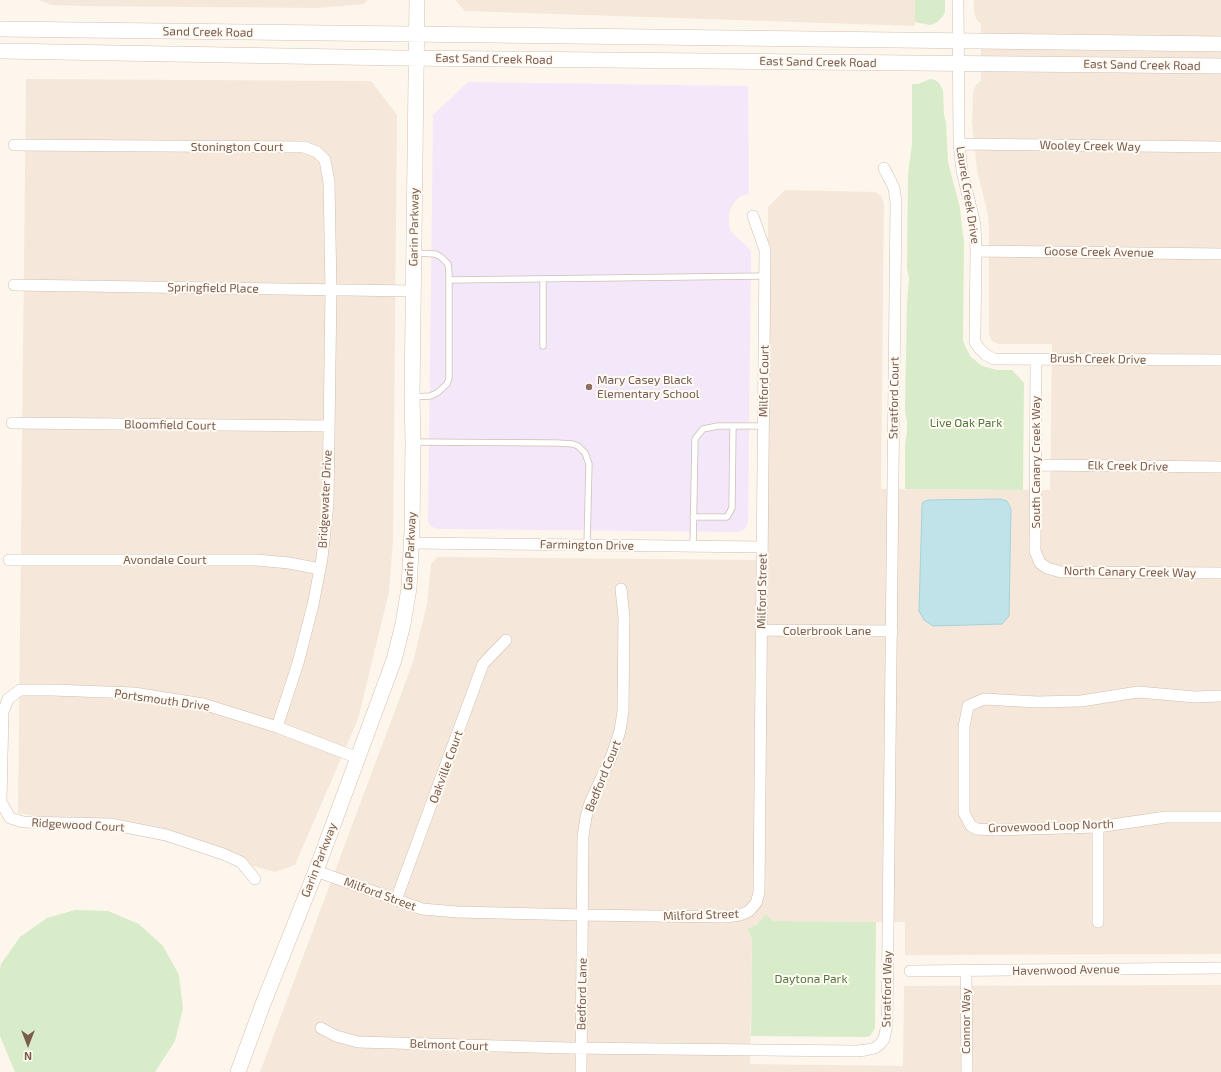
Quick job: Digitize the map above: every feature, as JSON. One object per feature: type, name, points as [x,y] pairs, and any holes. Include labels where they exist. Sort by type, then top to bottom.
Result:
[{"type":"street","name":"Garin Parkway","points":[[238,1072],[263,1004],[316,871],[394,660],[403,624],[409,588],[412,543],[416,0]]},
{"type":"street","name":"Laurel Creek Drive","points":[[958,0],[959,144],[962,171],[975,225],[975,342],[979,348]]},
{"type":"street","name":"Sand Creek Road","points":[[0,29],[416,35]]},
{"type":"street","name":"East Sand Creek Road","points":[[416,35],[1221,44]]},
{"type":"street","name":"Sand Creek Road","points":[[0,51],[416,58]]},
{"type":"street","name":"East Sand Creek Road","points":[[416,58],[1221,66]]},
{"type":"street","name":"Wooley Creek Way","points":[[959,144],[1221,147]]},
{"type":"street","name":"Stonington Court","points":[[14,145],[304,147],[317,152],[325,160],[329,182],[331,290]]},
{"type":"street","name":"Stratford Court","points":[[884,168],[894,188],[896,204],[892,631]]},
{"type":"street","name":"Milford Court","points":[[753,216],[765,250],[762,547]]},
{"type":"street","name":"Goose Creek Avenue","points":[[976,251],[1221,254]]},
{"type":"street","name":"Springfield Place","points":[[14,285],[413,291]]},
{"type":"street","name":"Bridgewater Drive","points":[[277,727],[298,662],[313,605],[320,569],[328,503],[331,290]]},
{"type":"street","name":"Brush Creek Drive","points":[[979,348],[986,355],[994,359],[1221,360]]},
{"type":"street","name":"South Canary Creek Way","points":[[1036,359],[1035,551],[1040,563]]},
{"type":"street","name":"Bloomfield Court","points":[[12,423],[329,426]]},
{"type":"street","name":"Elk Creek Drive","points":[[1036,465],[1221,467]]},
{"type":"street","name":"Farmington Drive","points":[[412,543],[762,547]]},
{"type":"street","name":"Milford Street","points":[[316,871],[422,909],[429,910],[583,916],[724,917],[740,916],[749,911],[756,903],[759,893],[762,547]]},
{"type":"street","name":"Avondale Court","points":[[9,560],[257,560],[289,563],[320,569]]},
{"type":"street","name":"North Canary Creek Way","points":[[1040,563],[1047,568],[1061,572],[1221,574]]},
{"type":"street","name":"Bedford Court","points":[[583,916],[583,836],[586,817],[590,803],[612,755],[618,737],[623,711],[624,616],[621,589]]},
{"type":"street","name":"Colerbrook Lane","points":[[761,630],[892,631]]},
{"type":"street","name":"Stratford Way","points":[[581,1048],[857,1051],[875,1048],[884,1039],[887,1024],[892,631]]},
{"type":"street","name":"Oakville Court","points":[[396,900],[483,664],[506,640]]},
{"type":"street","name":"Portsmouth Drive","points":[[8,699],[20,690],[52,690],[134,693],[203,704],[277,727],[358,758]]},
{"type":"street","name":"Grovewood Loop North","points":[[1221,696],[1195,697],[1138,692],[1081,701],[1037,702],[984,699],[968,706],[964,727],[964,813],[970,826],[977,829],[994,830],[1098,827],[1166,817],[1221,818]]},
{"type":"street","name":"Ridgewood Court","points":[[8,699],[3,712],[1,802],[10,818],[23,822],[110,824],[166,835],[223,854],[241,862],[255,879]]},
{"type":"street","points":[[1098,827],[1098,922]]},
{"type":"street","name":"Bedford Lane","points":[[581,1072],[583,916]]},
{"type":"street","name":"Havenwood Avenue","points":[[910,971],[1221,968]]},
{"type":"street","name":"Connor Way","points":[[966,970],[966,1072]]},
{"type":"street","name":"Belmont Court","points":[[321,1028],[336,1036],[358,1042],[581,1048]]},
{"type":"lane","points":[[412,396],[430,396],[437,393],[447,384],[449,378],[448,264],[442,257],[435,254],[413,253]]},
{"type":"lane","points":[[449,280],[765,276]]},
{"type":"lane","points":[[543,280],[543,346]]},
{"type":"lane","points":[[693,547],[695,439],[703,429],[718,426],[763,426]]},
{"type":"lane","points":[[693,517],[727,517],[732,508],[733,426]]},
{"type":"lane","points":[[413,442],[573,444],[582,450],[588,458],[587,546]]},
{"type":"shaded area","points":[[38,0],[368,0],[364,4],[318,8],[81,6],[52,5]]},
{"type":"shaded area","points":[[455,0],[915,0],[915,26],[465,11]]},
{"type":"shaded area","points":[[974,0],[1221,0],[1221,954],[905,955],[905,922],[772,921],[766,914],[756,925],[747,929],[752,939],[750,1064],[903,1066],[904,986],[1221,985],[1221,1072],[260,1072],[413,662],[427,604],[431,564],[437,557],[766,560],[768,207],[785,190],[875,192],[881,196],[884,203],[881,489],[1050,490],[1052,344],[998,344],[991,340],[989,334],[988,215],[977,170],[972,122],[973,92],[976,85],[981,81],[981,24],[976,19]]},
{"type":"shaded area","points":[[26,79],[371,81],[397,115],[393,541],[389,592],[358,719],[295,865],[275,872],[152,838],[18,813]]},
{"type":"shaded area","name":"Mary Casey Black Elementary School","points":[[468,82],[748,86],[749,194],[741,196],[735,201],[730,210],[729,220],[730,230],[746,245],[751,252],[748,523],[745,529],[739,532],[439,529],[432,527],[428,522],[433,115]]},
{"type":"green space","points":[[915,0],[945,0],[945,12],[936,23],[930,25],[915,22]]},
{"type":"green space","name":"Live Oak Park","points":[[930,79],[939,83],[943,90],[948,162],[960,208],[964,241],[963,340],[971,357],[982,366],[997,370],[1012,370],[1024,383],[1023,490],[905,489],[905,445],[907,432],[905,411],[907,302],[909,278],[907,269],[908,175],[912,144],[912,84],[918,84]]},
{"type":"green space","points":[[75,910],[108,911],[139,924],[163,946],[179,975],[183,1009],[175,1041],[155,1072],[15,1072],[0,1036],[1,964],[20,937],[47,918]]},
{"type":"green space","name":"Daytona Park","points":[[766,914],[773,921],[876,922],[875,1028],[870,1036],[751,1036],[752,939],[747,929],[756,925]]},
{"type":"water","points":[[1000,499],[1007,501],[1011,509],[1009,616],[1002,624],[933,626],[924,620],[919,611],[923,502],[928,500]]},
{"type":"place","name":"Mary Casey Black Elementary School","points":[[589,387]]}]
